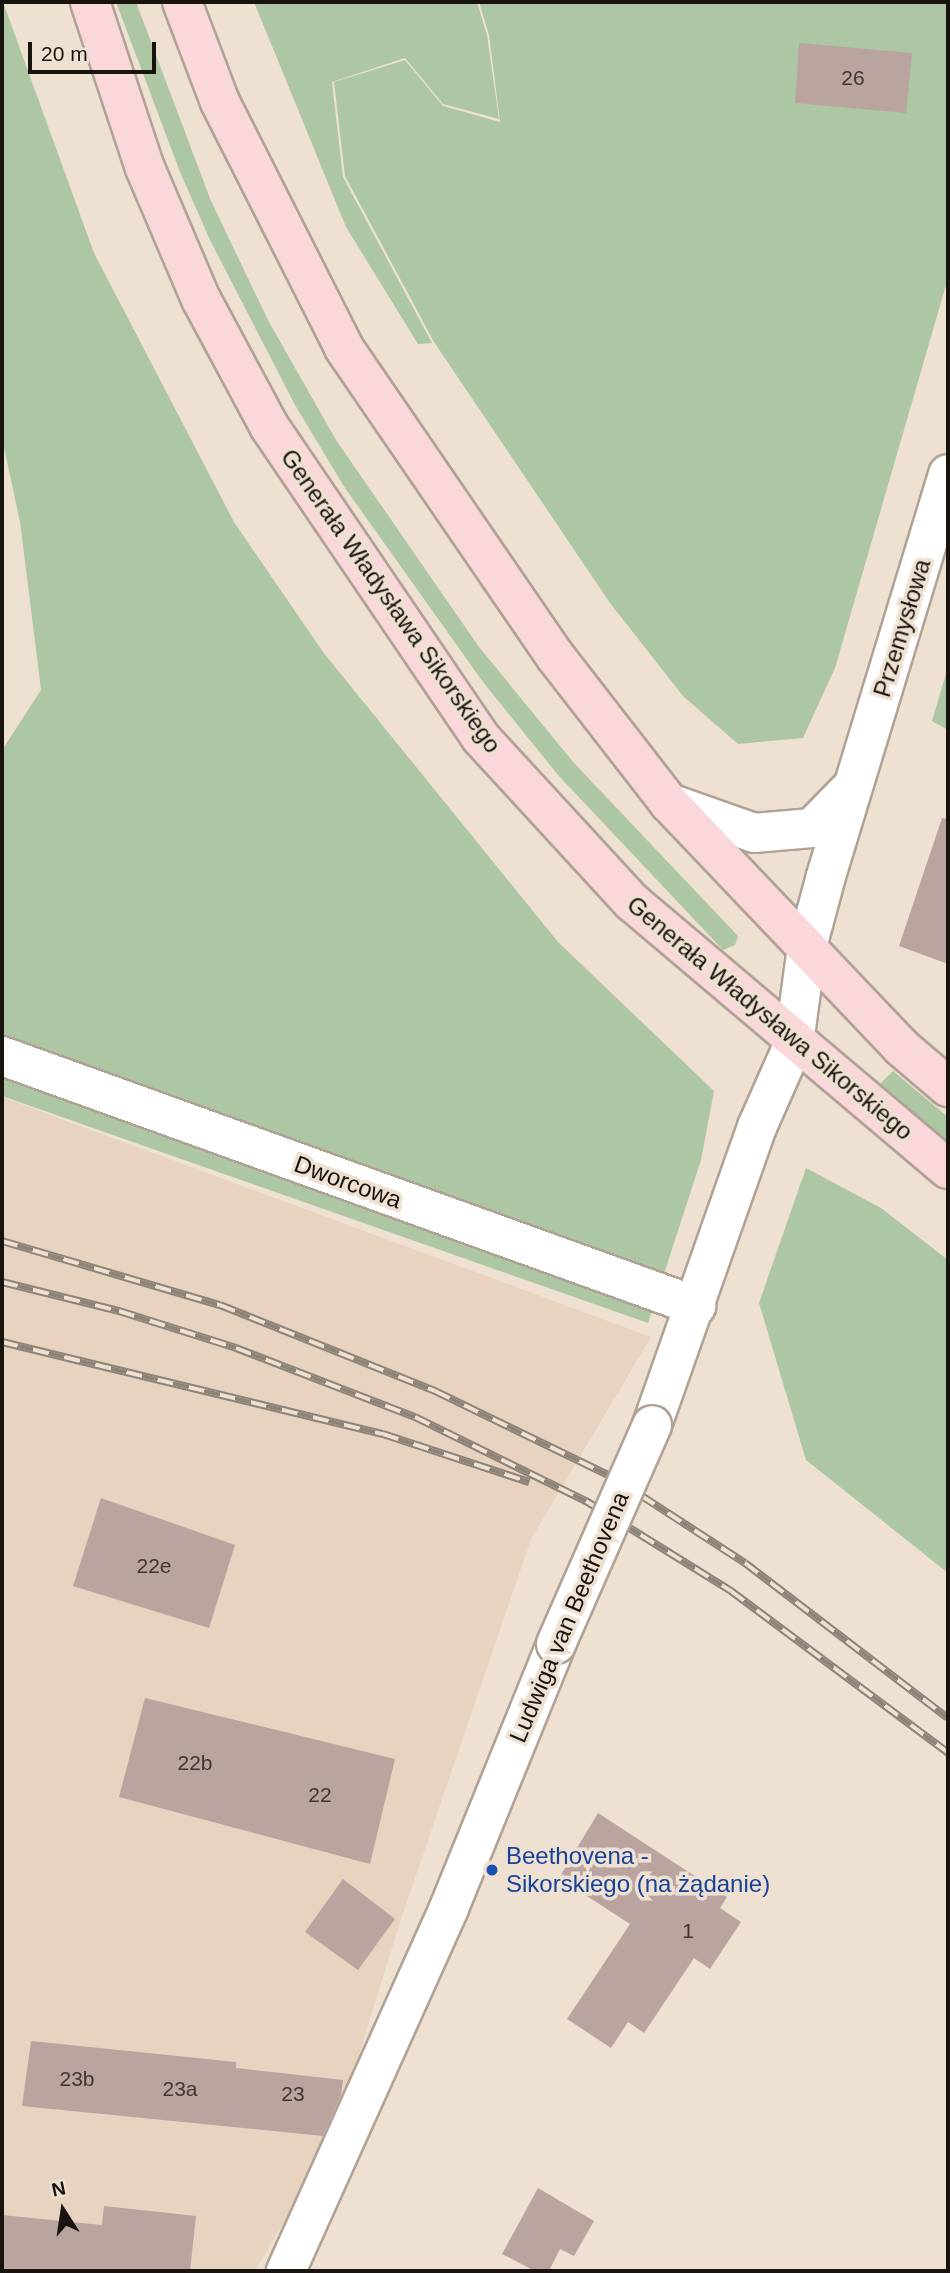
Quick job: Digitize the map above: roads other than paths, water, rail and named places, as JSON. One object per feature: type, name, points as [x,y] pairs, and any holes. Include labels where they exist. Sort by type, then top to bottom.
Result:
[{"type":"main road","name":"Generała Władysława Sikorskiego","points":[[90,2],[145,168],[201,299],[269,426],[481,738],[632,902],[794,1043],[948,1169]]},
{"type":"main road","points":[[182,2],[220,102],[344,348],[555,656],[669,803],[901,1047],[948,1087]]},
{"type":"street","name":"Przemysłowa","points":[[807,947],[948,474]]},
{"type":"street","name":"Przemysłowa","points":[[669,803],[754,833],[812,828],[856,783]]},
{"type":"street","name":"Ludwiga van Beethovena","points":[[286,2271],[449,1908],[556,1644],[652,1425],[736,1187],[794,1043],[807,947]]},
{"type":"street","name":"Dworcowa","points":[[2,1056],[696,1306]]},
{"type":"railway","points":[[2,1241],[220,1305],[435,1391],[614,1478],[745,1563],[948,1718]]},
{"type":"railway","points":[[2,1282],[119,1311],[236,1348],[415,1417],[586,1501],[731,1591],[948,1753]]},
{"type":"railway","points":[[2,1342],[383,1434],[529,1482]]},
{"type":"place","name":"Beethovena - Sikorskiego (na żądanie)","points":[[492,1870]]}]
